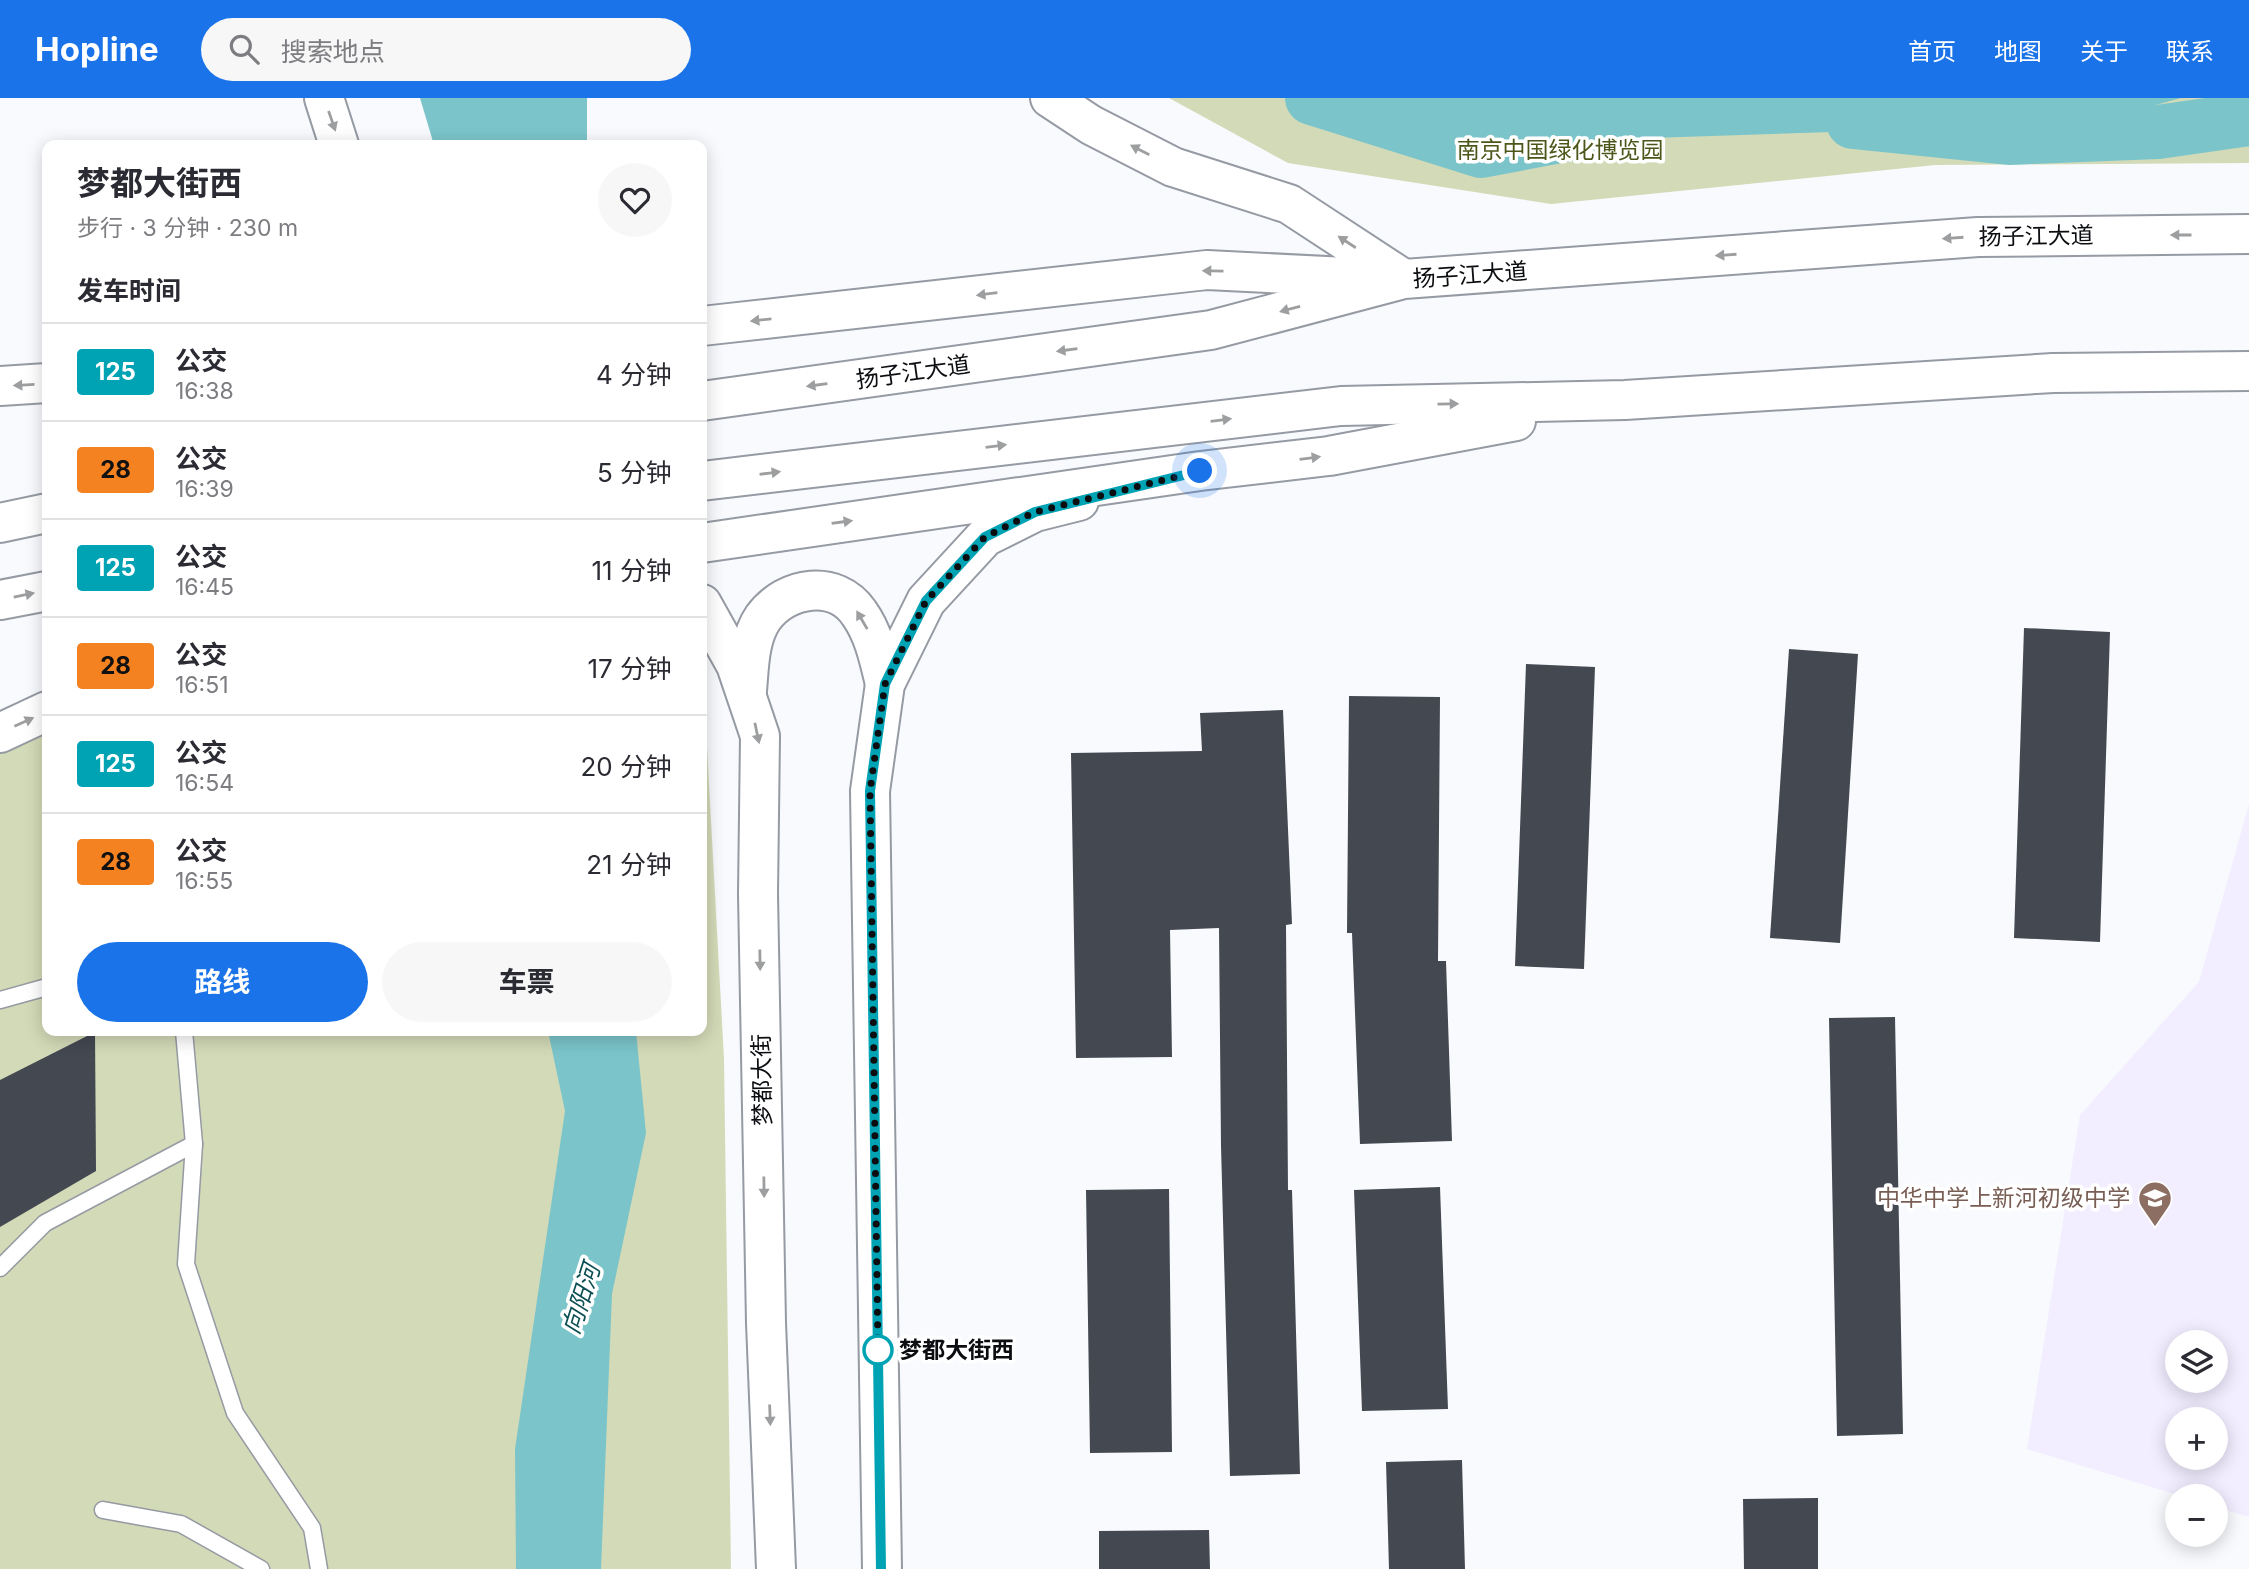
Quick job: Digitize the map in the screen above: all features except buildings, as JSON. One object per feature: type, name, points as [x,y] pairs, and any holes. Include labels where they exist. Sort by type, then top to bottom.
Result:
[{"type":"main road","points":[[324,98],[337,140]]},
{"type":"main road","points":[[1050,98],[1091,125],[1173,167],[1289,204],[1404,279]]},
{"type":"main road","name":"扬子江大道","points":[[707,400],[1211,330],[1404,279],[1978,236],[2249,234]]},
{"type":"main road","points":[[707,326],[1207,270],[1404,279]]},
{"type":"main road","points":[[707,480],[1341,406],[1625,400],[2053,373],[2249,370]]},
{"type":"main road","points":[[0,386],[42,383]]},
{"type":"main road","points":[[707,542],[1200,471],[1329,456],[1625,400]]},
{"type":"main road","points":[[881,1569],[870,791],[885,684],[926,601],[985,537],[1035,512],[1200,471]]},
{"type":"main road","points":[[0,523],[42,514]]},
{"type":"main road","points":[[746,695],[751,649],[763,618],[793,596],[821,589],[840,595],[859,612],[874,643],[885,684]]},
{"type":"main road","points":[[0,600],[42,592]]},
{"type":"main road","name":"梦都大街","points":[[707,613],[736,665],[760,736],[758,894],[766,1309],[776,1569]]},
{"type":"main road","points":[[0,733],[42,713]]},
{"type":"lane","points":[[0,1000],[42,988]]},
{"type":"lane","points":[[184,1036],[194,1144],[186,1264],[235,1413],[312,1528],[319,1569]]},
{"type":"lane","points":[[0,1269],[44,1223],[194,1144]]},
{"type":"lane","points":[[103,1510],[181,1524],[261,1569]]},
{"type":"shaded area","name":"中华中学上新河初级中学","points":[[2249,804],[2249,1517],[2228,1511],[2228,1484],[2165,1484],[2165,1491],[2027,1449],[2080,1115],[2199,982]]},
{"type":"green space","name":"南京中国绿化博览园","points":[[1169,98],[2249,98],[2249,163],[1935,165],[1551,204],[1288,163]]},
{"type":"green space","points":[[42,721],[42,1036],[707,1036],[707,747],[724,1059],[731,1569],[0,1569],[0,731]]},
{"type":"water","points":[[420,98],[587,98],[587,140],[433,140]]},
{"type":"water","points":[[1357,98],[2181,98],[2145,108],[1987,127],[1590,140],[1431,119]]},
{"type":"water","name":"向阳河","points":[[549,1036],[636,1036],[646,1133],[612,1294],[601,1569],[516,1569],[515,1449],[565,1111]]},
{"type":"waterway","points":[[1312,98],[1481,151],[1633,122]]},
{"type":"waterway","points":[[1853,122],[2009,138],[2158,132],[2249,119]]},
{"type":"bus line","name":"125","points":[[881,1569],[870,791],[885,684],[926,601],[985,537],[1035,512],[1200,471]]},
{"type":"place","name":"中华中学上新河初级中学","points":[[2155,1228]]},
{"type":"place","name":"梦都大街西","points":[[878,1350]]},
{"type":"route","points":[[878,1350],[870,791],[885,684],[926,601],[985,537],[1035,512],[1200,471]]}]
